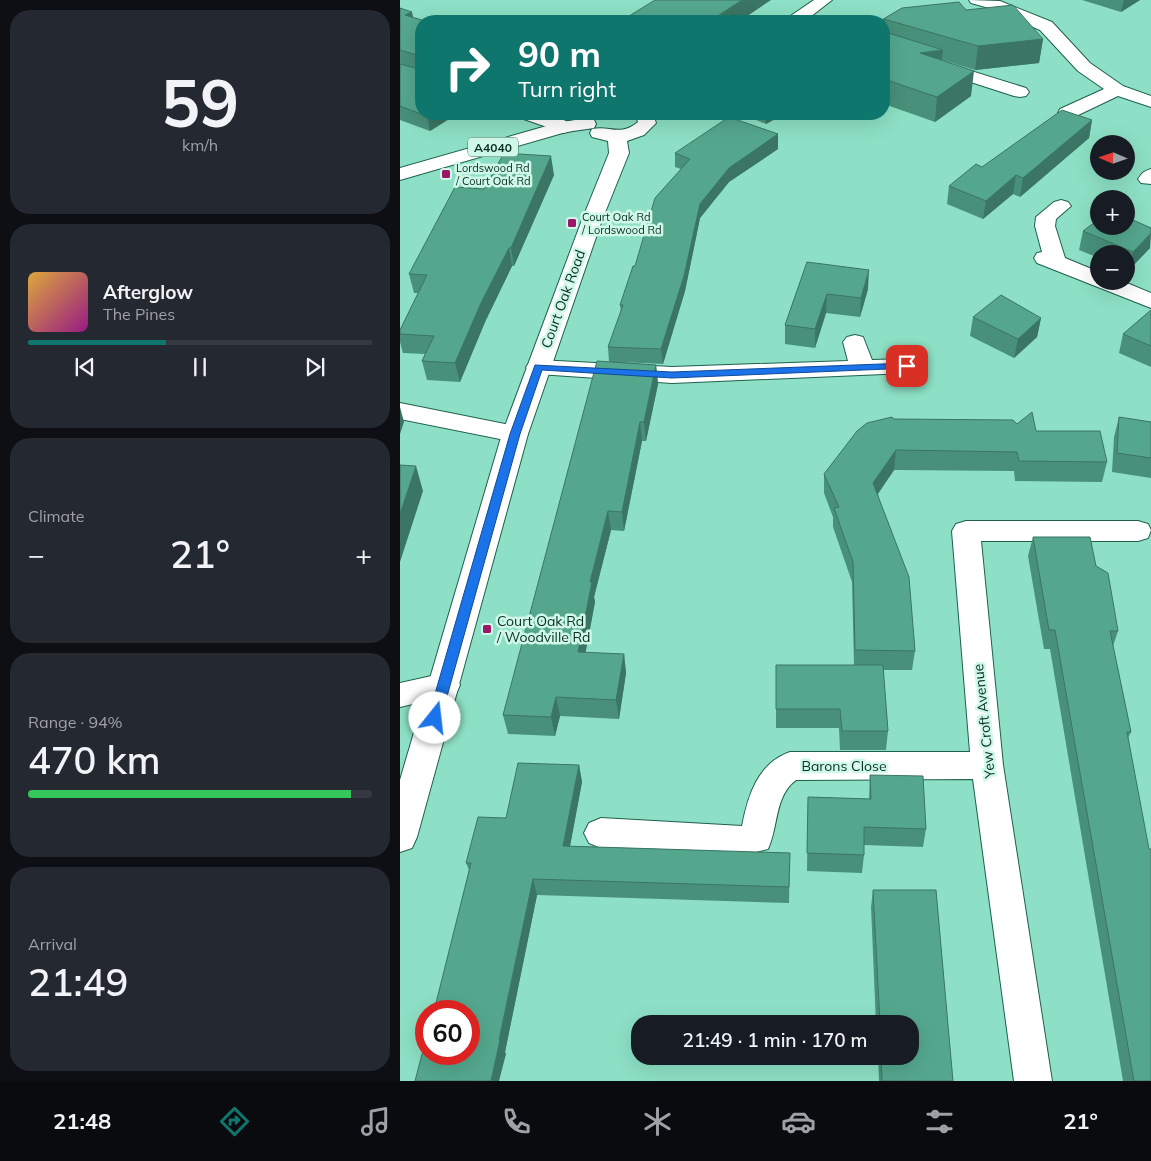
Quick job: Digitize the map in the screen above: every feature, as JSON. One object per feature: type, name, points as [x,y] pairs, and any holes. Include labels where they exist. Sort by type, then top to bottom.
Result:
[{"type":"street","points":[[803,15],[824,0]]},
{"type":"street","points":[[978,0],[994,4],[1046,26],[1084,67],[1117,90],[1151,102]]},
{"type":"street","points":[[890,51],[1020,92]]},
{"type":"street","points":[[1067,113],[1117,90]]},
{"type":"street","points":[[546,120],[564,126]]},
{"type":"street","name":"A4040","points":[[400,174],[587,120]]},
{"type":"street","points":[[591,120],[590,129],[601,135],[617,136],[636,132],[643,128],[647,120]]},
{"type":"street","name":"Court Oak Road","points":[[400,837],[445,685],[515,434],[592,220],[620,153],[617,136]]},
{"type":"street","points":[[1061,206],[1046,217],[1045,226],[1050,260],[1090,276]]},
{"type":"street","points":[[1124,290],[1151,301]]},
{"type":"street","points":[[855,342],[862,368]]},
{"type":"street","points":[[538,367],[672,375],[907,366]]},
{"type":"street","points":[[400,411],[515,434]]},
{"type":"street","name":"Yew Croft Avenue","points":[[1033,1081],[987,765],[966,531],[1138,531]]},
{"type":"street","points":[[400,695],[445,685]]},
{"type":"street","name":"Barons Close","points":[[601,833],[739,841],[756,838],[764,796],[777,774],[790,766],[987,765]]},
{"type":"building","points":[[655,0],[742,0],[719,15],[631,15]]},
{"type":"building","points":[[959,2],[966,10],[1013,5],[1043,39],[978,46],[890,21],[890,15],[902,8]]},
{"type":"building","points":[[400,8],[412,12],[405,15],[415,18],[415,54],[400,50]]},
{"type":"building","points":[[890,34],[943,50],[920,53],[974,71],[937,97],[890,81]]},
{"type":"building","points":[[400,64],[415,68],[415,112],[400,106]]},
{"type":"building","points":[[1062,110],[1092,120],[1023,178],[1016,175],[986,201],[949,186],[976,164],[982,167]]},
{"type":"building","points":[[724,120],[738,120],[778,134],[729,168],[700,204],[684,276],[661,349],[608,347],[623,305],[620,305],[633,266],[635,266],[655,198],[690,159],[675,153]]},
{"type":"building","points":[[504,153],[551,156],[511,248],[509,248],[481,303],[455,363],[422,361],[434,336],[400,334],[400,330],[427,275],[409,274],[455,187],[484,189]]},
{"type":"building","points":[[1135,221],[1151,228],[1151,233],[1135,250],[1135,245],[1116,245],[1093,235],[1135,235]]},
{"type":"building","points":[[1090,226],[1090,234],[1083,231]]},
{"type":"building","points":[[807,262],[869,270],[861,298],[827,294],[815,329],[785,325]]},
{"type":"building","points":[[1001,295],[1041,318],[1018,339],[973,317]]},
{"type":"building","points":[[1151,310],[1151,346],[1123,334]]},
{"type":"building","points":[[597,361],[656,365],[644,422],[640,422],[622,512],[608,511],[590,582],[592,582],[578,652],[624,654],[616,700],[556,697],[551,717],[503,715]]},
{"type":"building","points":[[1032,412],[1036,431],[1100,431],[1107,462],[1019,461],[1017,452],[896,450],[873,483],[909,577],[915,651],[855,650],[853,562],[834,508],[839,507],[824,474],[857,431],[867,423],[892,417],[894,419],[1013,420],[1017,424]]},
{"type":"building","points":[[1119,417],[1151,422],[1151,458],[1117,453]]},
{"type":"building","points":[[400,465],[416,466],[400,514]]},
{"type":"building","points":[[1033,537],[1090,537],[1096,566],[1108,573],[1118,631],[1110,631],[1131,732],[1127,732],[1149,849],[1151,849],[1151,1081],[1134,1081],[1055,630],[1049,630]]},
{"type":"building","points":[[776,665],[883,665],[888,731],[842,731],[840,709],[776,709]]},
{"type":"building","points":[[518,763],[579,765],[563,846],[790,853],[789,887],[533,879],[491,1081],[415,1081],[419,1065],[480,1065],[480,1000],[437,1000],[471,863],[466,863],[478,817],[506,818]]},
{"type":"building","points":[[870,775],[923,776],[926,829],[864,827],[864,855],[807,853],[808,797],[871,799]]},
{"type":"building","points":[[873,890],[936,890],[953,1081],[882,1081],[881,1065],[919,1065],[919,1015],[880,1015]]},
{"type":"place","name":"Lordswood Rd / Court Oak Rd","points":[[446,174]]},
{"type":"place","name":"Court Oak Rd / Lordswood Rd","points":[[572,223]]},
{"type":"place","name":"Court Oak Rd / Woodville Rd","points":[[487,629]]},
{"type":"route","points":[[435,718],[515,434],[538,367],[672,375],[907,366]]}]
